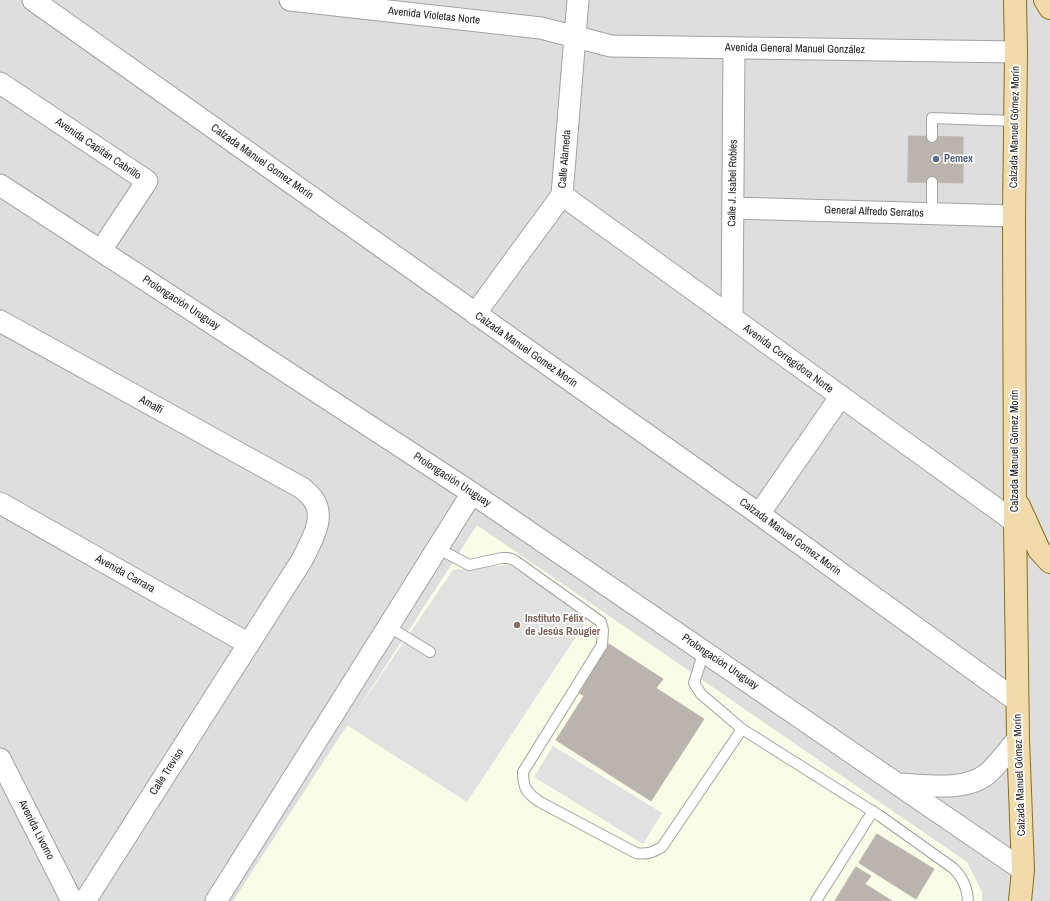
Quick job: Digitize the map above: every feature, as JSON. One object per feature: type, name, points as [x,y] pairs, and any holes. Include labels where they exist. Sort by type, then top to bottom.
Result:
[{"type":"main road","name":"Calzada Manuel Gómez Morín","points":[[1015,0],[1015,522],[1017,701],[1023,870],[1020,901]]},
{"type":"main road","points":[[1045,0],[1050,8]]},
{"type":"main road","points":[[1015,496],[1033,541],[1038,550],[1050,562]]},
{"type":"street","name":"Calzada Manuel Gomez Morín","points":[[33,0],[759,514],[1017,701]]},
{"type":"street","name":"Avenida Violetas Norte","points":[[290,0],[541,28],[576,38]]},
{"type":"street","name":"Calle Alameda","points":[[475,314],[562,195],[578,0]]},
{"type":"street","name":"Avenida General Manuel González","points":[[576,38],[611,46],[1016,52]]},
{"type":"street","name":"Calle J. Isabel Robles","points":[[732,318],[734,48]]},
{"type":"street","name":"Avenida Capitán Cabrillo","points":[[0,83],[147,181],[100,250]]},
{"type":"street","name":"Prolongación Uruguay","points":[[0,185],[472,492],[1023,870]]},
{"type":"street","name":"Avenida Corregidora Norte","points":[[562,195],[1015,522]]},
{"type":"street","name":"General Alfredo Serratos","points":[[733,208],[1014,216]]},
{"type":"street","name":"Amalfi","points":[[0,322],[302,488],[314,499],[318,508],[319,518],[302,560],[249,644]]},
{"type":"street","points":[[759,514],[841,396]]},
{"type":"street","points":[[216,901],[472,492]]},
{"type":"street","name":"Avenida Carrara","points":[[0,503],[249,644]]},
{"type":"street","name":"Calle Treviso","points":[[85,901],[249,644]]},
{"type":"street","points":[[899,784],[968,784],[987,774],[1018,739]]},
{"type":"street","name":"Avenida Livorno","points":[[0,759],[72,901]]},
{"type":"lane","points":[[932,136],[932,118],[1015,121]]},
{"type":"lane","points":[[932,182],[932,214]]},
{"type":"lane","points":[[437,548],[469,565],[502,558],[514,560],[601,622],[603,630],[602,645],[523,772],[525,789],[540,802],[636,853],[650,853],[662,847],[742,729]]},
{"type":"lane","points":[[388,626],[430,652]]},
{"type":"lane","points":[[704,651],[694,683],[701,694],[742,729],[873,811],[953,868],[961,876],[966,886],[968,901]]},
{"type":"lane","points":[[816,901],[873,811]]},
{"type":"shaded area","points":[[0,0],[1050,0],[1050,901],[0,901]]},
{"type":"shaded area","name":"Instituto Félix de Jesús Rougier","points":[[477,525],[967,862],[982,892],[982,901],[233,901]]},
{"type":"shaded area","points":[[509,565],[589,617],[467,802],[347,725],[453,570]]},
{"type":"shaded area","points":[[553,746],[662,813],[643,844],[534,777]]},
{"type":"building","name":"Pemex","points":[[909,136],[963,137],[963,183],[908,182]]},
{"type":"building","points":[[609,644],[663,679],[656,688],[704,719],[651,801],[556,740],[584,696],[578,692]]},
{"type":"building","points":[[877,834],[934,869],[916,899],[859,863]]},
{"type":"building","points":[[856,867],[871,876],[865,884],[892,901],[835,901]]},
{"type":"place","name":"Pemex","points":[[936,159]]},
{"type":"place","name":"Instituto Félix de Jesús Rougier","points":[[517,625]]}]
